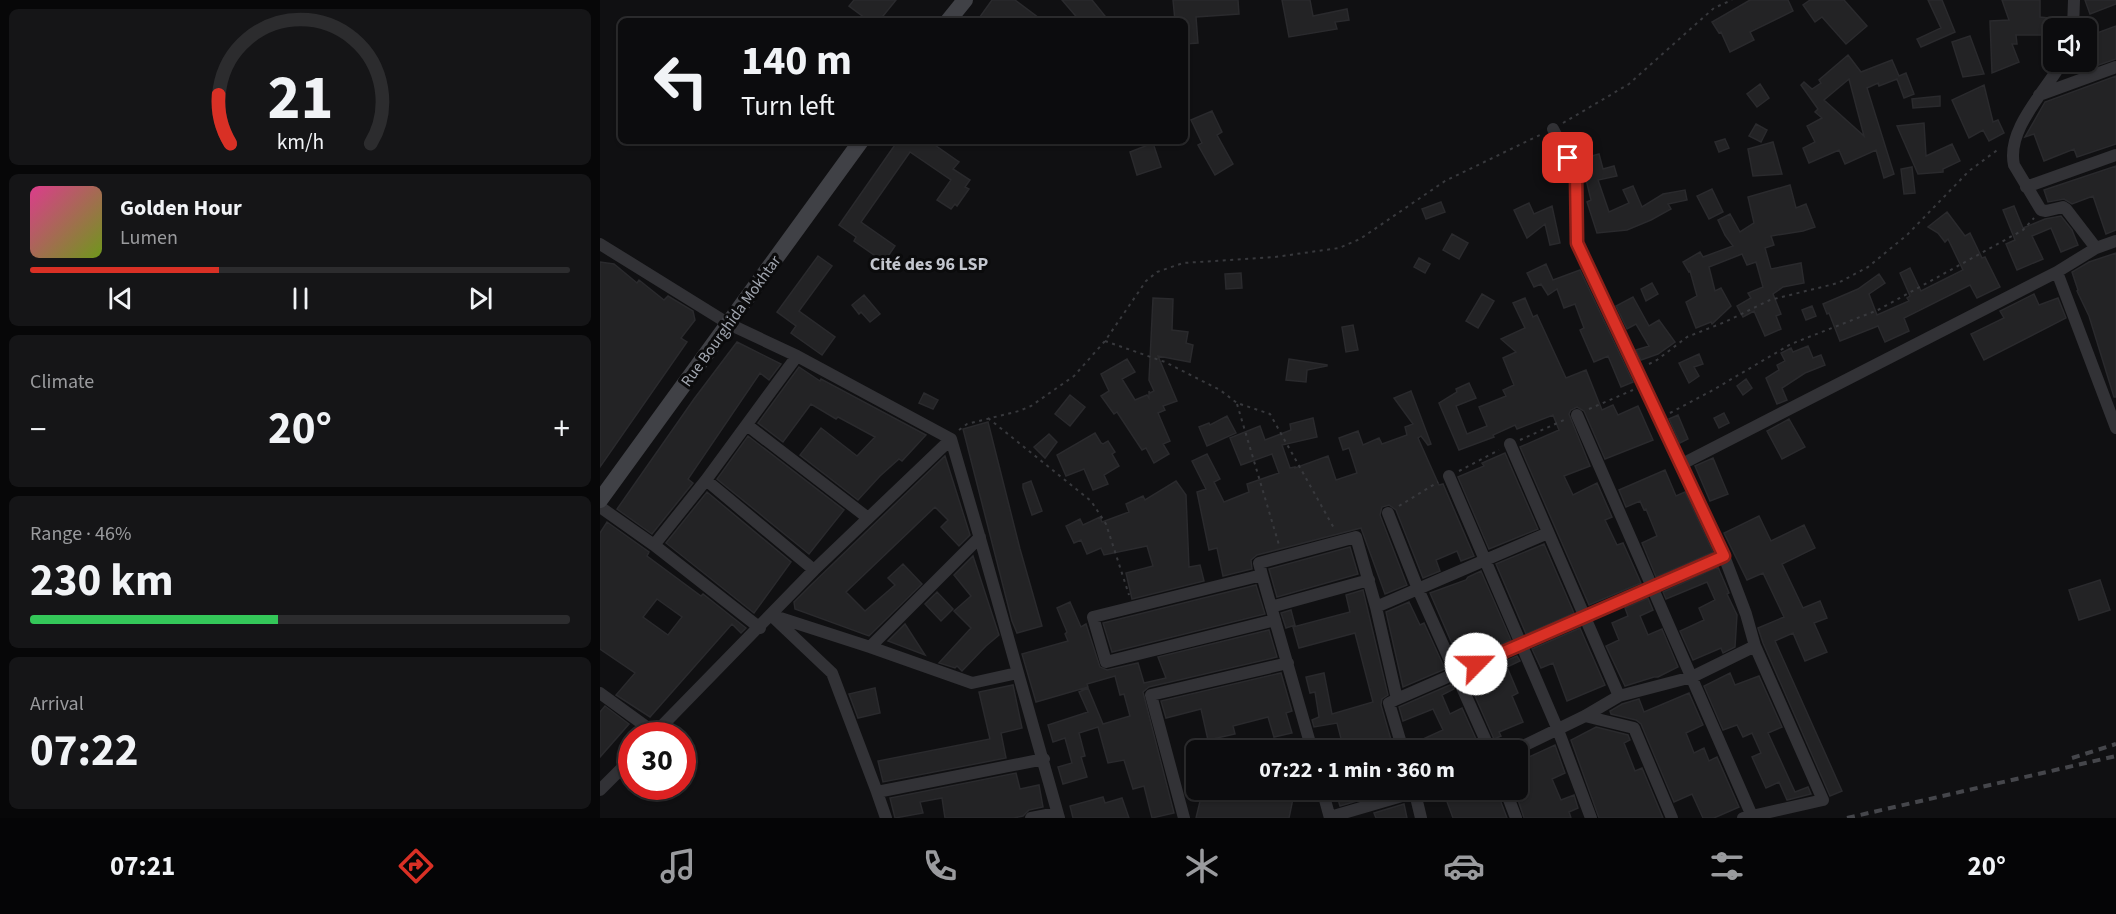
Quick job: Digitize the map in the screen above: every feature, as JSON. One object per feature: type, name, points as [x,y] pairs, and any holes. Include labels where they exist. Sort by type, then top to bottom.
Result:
[{"type":"main road","points":[[950,18],[965,0]]},
{"type":"main road","name":"Rue Bourghida Mokhtar","points":[[600,500],[859,144]]},
{"type":"street","points":[[2073,18],[2074,0]]},
{"type":"street","points":[[2039,95],[2116,67]]},
{"type":"street","points":[[2055,72],[2039,95],[2017,136],[2012,157],[2026,187],[2041,210],[2063,207],[2066,209],[2096,248]]},
{"type":"street","points":[[1553,129],[1576,173],[1577,243],[1724,556],[1746,614],[1755,646],[1823,800],[1748,817],[1692,677],[1577,415]]},
{"type":"street","points":[[2026,187],[2116,155]]},
{"type":"street","points":[[1682,464],[2057,272],[2096,248],[2116,241]]},
{"type":"street","points":[[600,244],[729,324],[797,356],[951,439],[1017,673],[1044,759],[1058,815],[1031,818]]},
{"type":"street","points":[[2057,272],[2112,402],[2116,428]]},
{"type":"street","points":[[654,545],[797,356]]},
{"type":"street","points":[[747,425],[868,518]]},
{"type":"street","points":[[666,722],[814,570],[951,439]]},
{"type":"street","points":[[1510,444],[1619,696]]},
{"type":"street","points":[[1449,476],[1558,730],[1591,818]]},
{"type":"street","points":[[705,480],[814,570]]},
{"type":"street","points":[[600,507],[654,545],[760,628]]},
{"type":"street","points":[[1388,513],[1454,673],[1485,740]]},
{"type":"street","points":[[1376,607],[1548,533]]},
{"type":"street","points":[[870,647],[980,537]]},
{"type":"street","points":[[1309,740],[1259,563],[1356,537],[1376,607],[1397,699]]},
{"type":"street","points":[[1400,740],[1389,703],[1724,556]]},
{"type":"street","points":[[1262,575],[1134,609],[1093,617],[1106,662],[1275,620]]},
{"type":"street","points":[[1271,607],[1369,580]]},
{"type":"street","points":[[771,615],[972,683],[1017,673]]},
{"type":"street","points":[[771,615],[832,673],[886,818]]},
{"type":"street","points":[[1528,744],[1586,716],[1619,696],[1692,677],[1755,646]]},
{"type":"street","points":[[1184,818],[1151,695],[1288,663]]},
{"type":"street","points":[[600,693],[638,722]]},
{"type":"street","points":[[1586,716],[1634,728],[1672,818]]},
{"type":"street","points":[[878,792],[1044,759]]},
{"type":"street","points":[[600,790],[618,772]]},
{"type":"street","points":[[1325,800],[1330,818],[1389,800]]},
{"type":"street","points":[[1420,800],[1421,818]]},
{"type":"street","points":[[1509,800],[1516,818]]},
{"type":"path","points":[[951,439],[967,424],[1031,406],[1074,376],[1105,341],[1146,281],[1157,272],[1183,263],[1275,257],[1339,248],[1360,239],[1445,181],[1553,129],[1629,84],[1713,8],[1732,0]]},
{"type":"path","points":[[1637,370],[1658,360],[1687,338],[1770,300],[1838,283],[1868,267],[1907,235],[1969,171],[2017,136]]},
{"type":"path","points":[[1660,418],[1791,344],[1878,310],[2024,230],[2041,210]]},
{"type":"path","points":[[1105,341],[1164,362],[1220,390],[1237,403],[1270,414],[1341,540]]},
{"type":"path","points":[[1237,403],[1283,556]]},
{"type":"path","points":[[987,418],[1081,492],[1100,512],[1110,534],[1134,609]]},
{"type":"building","points":[[854,0],[896,0],[881,18],[865,18],[849,6]]},
{"type":"building","points":[[992,0],[1015,0],[1039,18],[979,18]]},
{"type":"building","points":[[1062,0],[1092,0],[1107,18],[1077,18]]},
{"type":"building","points":[[1173,0],[1238,0],[1239,14],[1196,17],[1198,43],[1188,44],[1188,18],[1175,18]]},
{"type":"building","points":[[1282,0],[1310,0],[1313,16],[1347,9],[1349,20],[1335,22],[1337,29],[1289,37]]},
{"type":"building","points":[[1750,0],[1788,0],[1793,11],[1750,32],[1754,40],[1730,52],[1721,32],[1719,33],[1712,22]]},
{"type":"building","points":[[1810,0],[1844,0],[1867,26],[1846,44],[1822,17],[1815,22],[1803,5]]},
{"type":"building","points":[[1928,0],[1942,0],[1955,32],[1921,47],[1917,39],[1941,28]]},
{"type":"building","points":[[2002,0],[2040,0],[2040,17],[2048,18],[2043,18],[2043,35],[2016,35],[2017,44],[2012,44],[2019,62],[1992,73],[1990,21],[2009,20]]},
{"type":"building","points":[[2085,0],[2116,0],[2116,4],[2090,14]]},
{"type":"building","points":[[2116,26],[2116,59],[2097,66],[2097,33]]},
{"type":"building","points":[[1970,36],[1984,74],[1963,77],[1952,42]]},
{"type":"building","points":[[1848,55],[1861,72],[1892,60],[1899,76],[1906,73],[1914,94],[1904,98],[1897,79],[1867,88],[1894,174],[1884,178],[1876,150],[1845,164],[1839,150],[1809,163],[1803,148],[1815,142],[1807,126],[1822,118],[1815,112],[1818,109],[1801,85],[1804,82],[1812,89],[1821,83],[1819,80]],"holes":[[[1849,79],[1864,136],[1824,100]]]},
{"type":"building","points":[[2116,76],[2116,144],[2077,157],[2074,149],[2044,161],[2034,134],[2025,137],[2045,102]]},
{"type":"building","points":[[1760,84],[1769,98],[1757,107],[1747,94]]},
{"type":"building","points":[[1984,85],[1993,122],[1998,120],[2004,133],[1989,141],[1983,130],[1969,138],[1952,100]]},
{"type":"building","points":[[1940,96],[1940,106],[1913,108],[1912,99]]},
{"type":"building","points":[[1212,111],[1222,132],[1217,135],[1233,164],[1215,175],[1198,145],[1202,143],[1191,120]]},
{"type":"building","points":[[1924,123],[1926,156],[1952,144],[1960,161],[1943,169],[1943,172],[1918,174],[1897,126]]},
{"type":"building","points":[[1756,124],[1767,130],[1761,142],[1749,136]]},
{"type":"building","points":[[1725,139],[1729,148],[1719,152],[1715,142]]},
{"type":"building","points":[[1773,142],[1782,174],[1753,176],[1748,149]]},
{"type":"building","points":[[896,144],[933,144],[959,162],[953,169],[970,180],[965,187],[969,189],[957,206],[955,204],[951,209],[937,200],[951,180],[910,152],[861,222],[895,246],[884,262],[854,241],[856,237],[839,225]]},
{"type":"building","points":[[1153,144],[1161,167],[1137,175],[1130,152]]},
{"type":"building","points":[[1599,154],[1603,169],[1614,166],[1617,176],[1598,180],[1609,212],[1629,203],[1623,190],[1633,186],[1642,207],[1663,194],[1685,190],[1687,200],[1668,204],[1671,209],[1627,230],[1597,233],[1587,202],[1591,200],[1581,159]]},
{"type":"building","points":[[2116,166],[2116,230],[2106,234],[2093,196],[2072,204],[2064,199],[2048,202],[2044,190]]},
{"type":"building","points":[[1912,167],[1915,193],[1904,194],[1901,169]]},
{"type":"building","points":[[1790,185],[1796,208],[1806,204],[1815,227],[1771,236],[1774,245],[1765,248],[1771,269],[1801,263],[1804,283],[1783,287],[1773,294],[1781,314],[1776,316],[1781,329],[1765,336],[1754,311],[1743,317],[1737,306],[1751,298],[1748,293],[1763,287],[1756,262],[1747,265],[1742,254],[1709,267],[1715,291],[1721,288],[1731,306],[1712,324],[1711,322],[1696,328],[1686,302],[1697,296],[1690,271],[1683,262],[1700,252],[1703,257],[1733,246],[1718,220],[1730,214],[1740,232],[1754,223],[1748,197]]},
{"type":"building","points":[[1712,189],[1723,212],[1709,219],[1697,196]]},
{"type":"building","points":[[1441,202],[1445,212],[1426,219],[1422,209]]},
{"type":"building","points":[[1529,203],[1534,214],[1552,206],[1560,243],[1550,245],[1545,224],[1527,238],[1514,210]]},
{"type":"building","points":[[2014,206],[2023,228],[2045,219],[2061,216],[2072,230],[2078,245],[2061,252],[2051,228],[2032,236],[2043,259],[2017,270],[2006,244],[2015,240],[2003,210]]},
{"type":"building","points":[[1947,212],[1965,236],[1970,233],[2000,287],[1977,298],[1970,285],[1904,318],[1909,331],[1885,342],[1878,326],[1840,341],[1823,304],[1858,289],[1879,274],[1885,283],[1869,294],[1877,315],[1909,301],[1907,298],[1910,296],[1900,273],[1910,268],[1921,291],[1963,270],[1948,239],[1945,242],[1938,233],[1928,227]]},
{"type":"building","points":[[1452,234],[1468,243],[1459,259],[1443,250]]},
{"type":"building","points":[[2116,253],[2116,397],[2114,397],[2089,316],[2077,291],[2072,272],[2089,262]]},
{"type":"building","points":[[818,256],[832,266],[799,311],[835,337],[822,355],[791,333],[796,326],[777,312]]},
{"type":"building","points":[[1419,258],[1430,264],[1425,273],[1414,267]]},
{"type":"building","points":[[600,262],[614,264],[637,283],[639,280],[664,300],[668,296],[693,311],[695,320],[681,338],[687,342],[600,467]]},
{"type":"building","points":[[1546,264],[1553,280],[1580,270],[1633,382],[1621,387],[1608,356],[1594,362],[1580,330],[1584,328],[1575,304],[1564,308],[1557,289],[1548,295],[1541,284],[1534,287],[1527,273]]},
{"type":"building","points":[[1241,273],[1242,288],[1226,289],[1225,274]]},
{"type":"building","points":[[1652,283],[1658,294],[1646,301],[1641,289]]},
{"type":"building","points":[[1482,294],[1494,301],[1478,328],[1466,321]]},
{"type":"building","points":[[2034,294],[2039,305],[2058,298],[2066,318],[1984,360],[1971,334],[2004,318],[2000,311]]},
{"type":"building","points":[[864,295],[880,314],[870,322],[852,305]]},
{"type":"building","points":[[1633,297],[1649,326],[1659,320],[1675,342],[1658,354],[1641,360],[1636,350],[1649,346],[1636,324],[1627,329],[1616,306]]},
{"type":"building","points":[[1153,298],[1173,299],[1172,330],[1188,332],[1186,343],[1193,345],[1190,362],[1158,356],[1177,401],[1163,406],[1165,410],[1158,413],[1170,441],[1163,444],[1169,454],[1154,463],[1146,448],[1142,450],[1117,412],[1114,414],[1101,396],[1109,391],[1101,374],[1127,359],[1135,372],[1122,379],[1135,400],[1147,395],[1149,398],[1149,391],[1150,393],[1154,391],[1149,380]]},
{"type":"building","points":[[1525,298],[1533,317],[1537,315],[1566,378],[1586,370],[1602,410],[1613,405],[1618,415],[1638,406],[1653,440],[1605,459],[1584,411],[1577,407],[1569,414],[1590,466],[1564,476],[1573,495],[1597,483],[1612,517],[1605,520],[1617,545],[1623,543],[1641,583],[1589,605],[1520,447],[1559,430],[1553,415],[1517,429],[1515,425],[1493,435],[1494,437],[1459,450],[1439,403],[1457,392],[1456,389],[1469,383],[1476,398],[1456,406],[1467,434],[1487,426],[1479,407],[1506,396],[1503,390],[1514,385],[1503,358],[1516,352],[1501,339],[1525,328],[1513,303]]},
{"type":"building","points":[[1812,306],[1816,316],[1806,320],[1802,310]]},
{"type":"building","points":[[1353,325],[1358,350],[1346,352],[1342,327]]},
{"type":"building","points":[[737,342],[781,364],[769,380],[760,373],[688,479],[693,483],[652,534],[617,509]]},
{"type":"building","points":[[1808,346],[1813,358],[1821,355],[1825,365],[1805,373],[1782,388],[1787,400],[1777,404],[1766,378],[1779,370],[1777,365],[1785,361],[1781,353],[1791,348],[1793,352]]},
{"type":"building","points":[[1699,354],[1703,364],[1694,367],[1699,376],[1689,383],[1679,363]]},
{"type":"building","points":[[1289,359],[1327,366],[1307,370],[1306,382],[1286,380]]},
{"type":"building","points":[[799,367],[820,381],[821,379],[926,435],[902,461],[899,459],[858,500],[800,455],[821,428],[857,456],[875,437],[838,417],[836,419],[811,404],[783,442],[758,423]]},
{"type":"building","points":[[1746,379],[1752,388],[1743,395],[1737,386]]},
{"type":"building","points":[[1411,391],[1431,444],[1428,445],[1421,436],[1418,438],[1439,485],[1443,484],[1474,556],[1461,561],[1457,551],[1436,560],[1440,571],[1423,578],[1396,510],[1389,505],[1382,507],[1380,515],[1407,585],[1385,594],[1361,528],[1257,555],[1251,560],[1252,569],[1223,576],[1217,548],[1209,550],[1197,492],[1206,489],[1192,461],[1207,454],[1220,479],[1214,482],[1224,502],[1249,492],[1247,484],[1279,473],[1272,454],[1241,465],[1230,438],[1260,426],[1265,440],[1291,430],[1290,424],[1313,418],[1317,437],[1282,445],[1290,468],[1328,456],[1336,480],[1357,473],[1349,448],[1343,450],[1339,438],[1358,431],[1363,445],[1379,438],[1382,444],[1407,435],[1405,427],[1413,424],[1394,398]]},
{"type":"building","points":[[924,393],[938,400],[933,409],[919,403]]},
{"type":"building","points":[[1070,395],[1085,407],[1070,426],[1055,414]]},
{"type":"building","points":[[1724,413],[1729,423],[1719,428],[1714,418]]},
{"type":"building","points":[[1678,415],[1688,439],[1680,443],[1669,419]]},
{"type":"building","points":[[1227,416],[1236,433],[1207,446],[1199,427],[1209,423],[1210,425]]},
{"type":"building","points":[[1789,419],[1805,447],[1782,459],[1767,431]]},
{"type":"building","points":[[988,422],[1042,626],[1017,633],[963,429]]},
{"type":"building","points":[[1095,433],[1101,443],[1108,441],[1115,452],[1112,454],[1119,466],[1104,475],[1108,484],[1093,490],[1084,469],[1066,476],[1057,455]]},
{"type":"building","points":[[1049,434],[1057,442],[1045,458],[1034,447]]},
{"type":"building","points":[[748,436],[844,510],[809,554],[717,479]]},
{"type":"building","points":[[1505,453],[1538,529],[1489,549],[1458,477],[1484,466],[1482,463]]},
{"type":"building","points":[[945,456],[970,535],[959,546],[941,527],[948,520],[935,507],[846,592],[865,611],[895,585],[888,578],[903,564],[922,584],[869,636],[795,609],[794,602]]},
{"type":"building","points":[[1713,458],[1728,494],[1710,501],[1695,466]]},
{"type":"building","points":[[1665,470],[1676,496],[1685,492],[1713,552],[1656,577],[1642,543],[1657,536],[1646,509],[1644,510],[1640,501],[1626,507],[1619,490]]},
{"type":"building","points":[[1031,481],[1042,511],[1032,515],[1023,488],[1023,484]]},
{"type":"building","points":[[1176,481],[1186,495],[1189,567],[1200,565],[1204,581],[1132,599],[1126,573],[1153,566],[1147,546],[1104,555],[1101,548],[1087,554],[1081,540],[1074,543],[1066,526],[1080,519],[1083,525],[1100,517],[1102,522],[1129,512],[1126,504],[1143,496],[1145,500]]},
{"type":"building","points":[[707,492],[791,562],[754,613],[666,543]]},
{"type":"building","points":[[1759,516],[1771,541],[1804,525],[1815,548],[1782,564],[1803,608],[1820,601],[1827,618],[1814,623],[1827,652],[1805,661],[1793,633],[1775,641],[1842,791],[1830,796],[1758,628],[1784,617],[1763,573],[1747,580],[1724,533]]},
{"type":"building","points":[[607,522],[649,552],[647,556],[701,596],[703,594],[746,628],[741,633],[732,624],[650,717],[616,695],[635,673],[600,649],[600,533]],"holes":[[[657,599],[682,617],[668,635],[643,617]]]},
{"type":"building","points":[[1544,544],[1574,613],[1526,634],[1496,564]]},
{"type":"building","points":[[1350,547],[1358,574],[1277,597],[1269,569]]},
{"type":"building","points":[[973,556],[999,635],[962,671],[957,666],[955,668],[939,663],[971,628],[954,611],[971,596],[954,575]]},
{"type":"building","points":[[1718,567],[1737,615],[1735,647],[1723,653],[1721,648],[1693,660],[1680,631],[1704,620],[1699,608],[1715,600],[1707,582],[1666,599],[1663,592]]},
{"type":"building","points":[[1481,571],[1511,640],[1460,662],[1430,593],[1466,580]]},
{"type":"building","points":[[2100,580],[2110,610],[2079,620],[2069,590]]},
{"type":"building","points":[[1256,585],[1265,614],[1112,652],[1103,623]]},
{"type":"building","points":[[1363,590],[1388,695],[1382,699],[1381,705],[1391,740],[1341,740],[1337,723],[1314,727],[1312,720],[1319,717],[1315,692],[1310,693],[1306,677],[1324,673],[1332,714],[1373,702],[1355,633],[1299,648],[1293,627],[1350,612],[1346,595]]},
{"type":"building","points":[[937,592],[953,609],[941,621],[925,604]]},
{"type":"building","points":[[1648,598],[1653,610],[1640,616],[1648,635],[1662,629],[1678,667],[1658,677],[1625,686],[1606,646],[1619,640],[1612,623],[1628,616],[1625,608]]},
{"type":"building","points":[[1070,602],[1081,627],[1086,624],[1100,667],[1107,670],[1138,663],[1144,683],[1166,678],[1158,657],[1269,630],[1277,657],[1149,687],[1143,692],[1174,813],[1152,818],[1144,786],[1133,789],[1124,760],[1108,763],[1098,727],[1079,733],[1085,756],[1081,757],[1087,777],[1063,784],[1058,767],[1072,763],[1065,738],[1053,742],[1048,725],[1088,712],[1079,692],[1088,688],[1103,724],[1130,716],[1124,694],[1120,695],[1115,676],[1087,684],[1088,687],[1036,702],[1022,654],[1068,641],[1065,634],[1067,632],[1057,608]]},
{"type":"building","points":[[1409,602],[1420,625],[1424,623],[1445,669],[1403,687],[1386,612]]},
{"type":"building","points":[[1291,610],[1295,625],[1286,628],[1281,613]]},
{"type":"building","points":[[905,624],[925,655],[888,641]]},
{"type":"building","points":[[1580,628],[1605,685],[1567,701],[1553,663],[1541,668],[1532,649]]},
{"type":"building","points":[[1517,656],[1520,661],[1507,667],[1518,693],[1512,696],[1523,722],[1499,732],[1501,736],[1494,739],[1467,678]]},
{"type":"building","points":[[1281,673],[1292,711],[1286,713],[1292,733],[1274,737],[1268,717],[1233,726],[1235,734],[1208,740],[1201,709],[1166,718],[1161,701]]},
{"type":"building","points":[[1730,673],[1735,685],[1759,676],[1782,727],[1768,733],[1795,792],[1808,787],[1811,794],[1787,800],[1779,782],[1766,788],[1752,757],[1761,753],[1752,733],[1743,737],[1737,725],[1723,730],[1704,686]]},
{"type":"building","points":[[1452,684],[1454,689],[1442,695],[1450,714],[1462,708],[1476,740],[1421,740],[1443,730],[1433,709],[1403,721],[1399,707]]},
{"type":"building","points":[[1013,685],[1022,728],[1001,733],[1006,758],[883,782],[878,761],[990,739],[979,692]]},
{"type":"building","points":[[875,688],[880,713],[858,718],[849,694]]},
{"type":"building","points":[[1689,693],[1703,725],[1686,733],[1694,753],[1704,748],[1709,761],[1717,757],[1739,807],[1714,818],[1703,818],[1692,794],[1674,802],[1641,724],[1636,720],[1611,714],[1610,711],[1622,704],[1639,699],[1644,712]]},
{"type":"building","points":[[605,706],[626,722],[618,722],[618,737],[600,757],[600,712]]},
{"type":"building","points":[[1596,727],[1628,735],[1630,740],[1624,743],[1635,771],[1642,768],[1663,818],[1599,818],[1571,740]]},
{"type":"building","points":[[1555,745],[1565,773],[1552,779],[1561,800],[1574,795],[1578,808],[1569,812],[1571,818],[1524,818],[1518,800],[1528,800],[1528,757]]},
{"type":"building","points":[[1016,773],[1020,789],[1039,785],[1043,807],[1029,810],[1023,816],[1014,818],[945,818],[942,798],[920,802],[923,813],[895,818],[890,798]]},
{"type":"building","points":[[1103,797],[1105,803],[1122,798],[1129,818],[1073,818],[1070,806]]},
{"type":"building","points":[[1200,800],[1293,800],[1289,818],[1196,818]]},
{"type":"building","points":[[1338,800],[1360,800],[1340,806]]},
{"type":"building","points":[[1446,800],[1500,800],[1507,818],[1453,818]]},
{"type":"building","points":[[1404,804],[1407,818],[1376,818],[1374,813]]},
{"type":"railway","points":[[2072,758],[2116,744]]},
{"type":"railway","points":[[1847,818],[2116,756]]},
{"type":"district","name":"Cité des 96 LSP","points":[[929,264]]},
{"type":"route","points":[[1476,664],[1724,556],[1577,243],[1576,173],[1568,158]]}]
